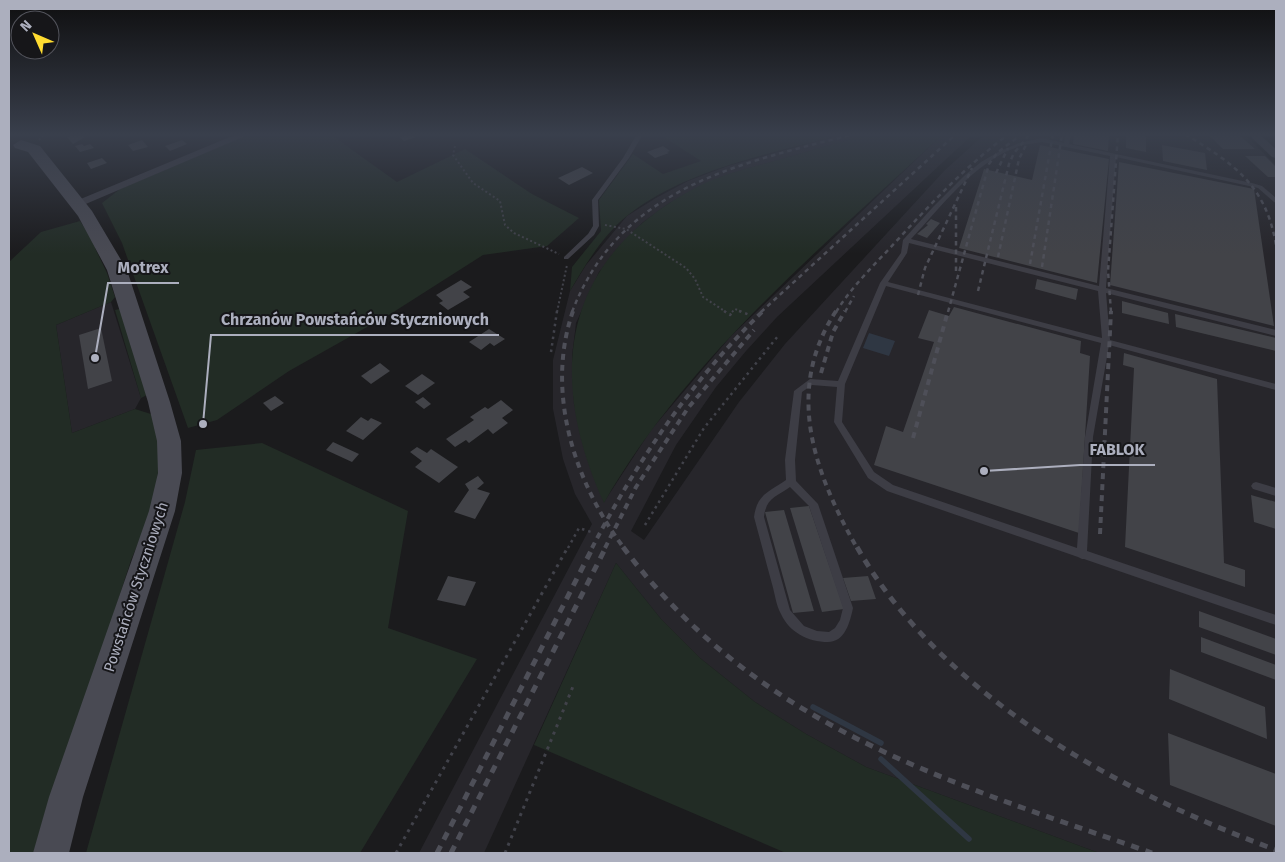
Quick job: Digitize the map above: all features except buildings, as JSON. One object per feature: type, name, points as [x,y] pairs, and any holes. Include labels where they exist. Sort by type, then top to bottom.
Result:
[{"type":"street","name":"Powstańców Styczniowych","points":[[51,853],[66,797],[162,512],[170,473],[169,441],[159,402],[117,270],[106,247],[77,203],[54,174]]},
{"type":"street","points":[[77,203],[147,174]]},
{"type":"lane","points":[[566,261],[596,226],[595,200],[614,174]]},
{"type":"lane","points":[[970,174],[906,240],[904,253],[884,283],[841,384],[838,422],[871,475],[890,488],[1276,620]]},
{"type":"lane","points":[[1082,555],[1089,437],[1106,340],[1102,291],[1112,174]]},
{"type":"lane","points":[[1202,174],[1260,187],[1276,201]]},
{"type":"lane","points":[[906,240],[1102,291],[1276,333]]},
{"type":"lane","points":[[884,283],[1106,340],[1276,387]]},
{"type":"lane","points":[[791,482],[764,499],[760,506],[760,517],[785,612],[800,630],[817,636],[830,637],[839,632],[845,622],[848,608],[813,504],[791,482],[790,460],[798,391],[810,382],[841,384]]},
{"type":"lane","points":[[1256,486],[1276,492]]},
{"type":"path","points":[[467,174],[473,183],[500,201],[506,225],[514,233],[566,261],[552,334],[551,352]]},
{"type":"path","points":[[596,226],[611,224],[632,232],[686,268],[695,279],[698,290],[704,297],[730,315],[735,309],[750,315]]},
{"type":"path","points":[[645,525],[704,428],[778,336]]},
{"type":"path","points":[[396,853],[579,528],[594,533]]},
{"type":"path","points":[[505,853],[574,684]]},
{"type":"shaded area","points":[[155,174],[386,174],[397,182],[413,174],[503,174],[532,194],[579,218],[547,246],[483,255],[392,313],[289,371],[217,420],[188,428],[122,243],[102,203],[120,189]]},
{"type":"shaded area","points":[[618,174],[702,174],[651,199],[628,215],[603,241],[570,291],[572,267],[601,231],[599,200]]},
{"type":"shaded area","points":[[706,174],[730,174],[701,186],[668,204],[642,223],[599,272],[576,323],[572,356],[574,404],[604,502],[651,430],[731,336],[901,174],[930,174],[777,317],[716,387],[676,445],[631,531],[644,540],[739,402],[785,344],[941,174],[1276,174],[1276,853],[1099,853],[866,767],[806,734],[755,702],[700,658],[661,619],[616,563],[484,853],[419,853],[592,524],[575,494],[563,459],[553,409],[553,360],[570,291],[586,265],[627,216],[688,181]]},
{"type":"shaded area","points":[[729,174],[900,174],[805,262],[716,352],[675,400],[637,450],[604,503],[585,454],[575,407],[572,363],[578,321],[594,282],[619,246],[654,214],[699,186]]},
{"type":"shaded area","points":[[80,221],[97,247],[95,248],[107,273],[115,297],[111,302],[56,325],[72,433],[135,409],[154,415],[159,436],[159,464],[155,492],[147,519],[131,560],[37,853],[9,853],[9,262],[41,232]]},
{"type":"shaded area","points":[[111,302],[141,398],[135,409],[72,433],[56,325]]},
{"type":"shaded area","points":[[124,308],[149,394],[141,398],[115,310]]},
{"type":"shaded area","points":[[262,443],[408,511],[388,628],[477,659],[360,853],[86,853],[185,502],[196,450]]},
{"type":"shaded area","points":[[616,563],[661,619],[700,658],[755,702],[806,734],[866,767],[1099,853],[786,853],[534,745]]},
{"type":"water","points":[[869,333],[895,341],[889,356],[863,348]]},
{"type":"waterway","points":[[813,707],[881,743]]},
{"type":"waterway","points":[[881,759],[969,839]]},
{"type":"railway","points":[[572,312],[593,270],[620,236],[652,209],[688,187],[718,174]]},
{"type":"railway","points":[[761,312],[912,174]]},
{"type":"railway","points":[[836,312],[861,278],[962,174]]},
{"type":"railway","points":[[918,295],[925,268],[969,174]]},
{"type":"railway","points":[[948,312],[986,174]]},
{"type":"railway","points":[[978,291],[1007,174]]},
{"type":"railway","points":[[998,257],[1016,174]]},
{"type":"railway","points":[[1030,264],[1046,174]]},
{"type":"railway","points":[[1042,267],[1056,174]]},
{"type":"railway","points":[[1111,312],[1108,271],[1115,174]]},
{"type":"railway","points":[[1241,174],[1256,191],[1264,207],[1271,224],[1276,245]]},
{"type":"railway","points":[[956,207],[956,272]]},
{"type":"railway","points":[[845,312],[854,296]]},
{"type":"railway","points":[[573,311],[565,341],[562,373],[564,404],[569,435],[579,465],[591,494],[606,522]]},
{"type":"railway","points":[[606,522],[647,453],[690,393],[737,337],[763,311]]},
{"type":"railway","points":[[836,311],[820,341],[811,371],[808,401],[811,431],[818,461],[828,490],[857,548]]},
{"type":"railway","points":[[821,373],[833,332],[845,311]]},
{"type":"railway","points":[[913,438],[948,311]]},
{"type":"railway","points":[[1100,534],[1111,312]]},
{"type":"railway","points":[[613,532],[636,487],[688,408],[754,330]]},
{"type":"railway","points":[[592,548],[606,522]]},
{"type":"railway","points":[[606,522],[613,532]]},
{"type":"railway","points":[[605,548],[613,532]]},
{"type":"railway","points":[[613,532],[624,548]]},
{"type":"railway","points":[[437,853],[593,547]]},
{"type":"railway","points":[[451,853],[606,547]]},
{"type":"railway","points":[[623,547],[676,609],[734,661],[796,705],[862,741],[931,773],[1152,853]]},
{"type":"railway","points":[[857,547],[893,601],[936,649],[986,693],[1040,733],[1097,768],[1157,799],[1276,850]]},
{"type":"place","name":"Motrex","points":[[95,358]]},
{"type":"place","name":"Chrzanów Powstańców Styczniowych","points":[[203,424]]},
{"type":"place","name":"FABLOK","points":[[984,471]]}]
